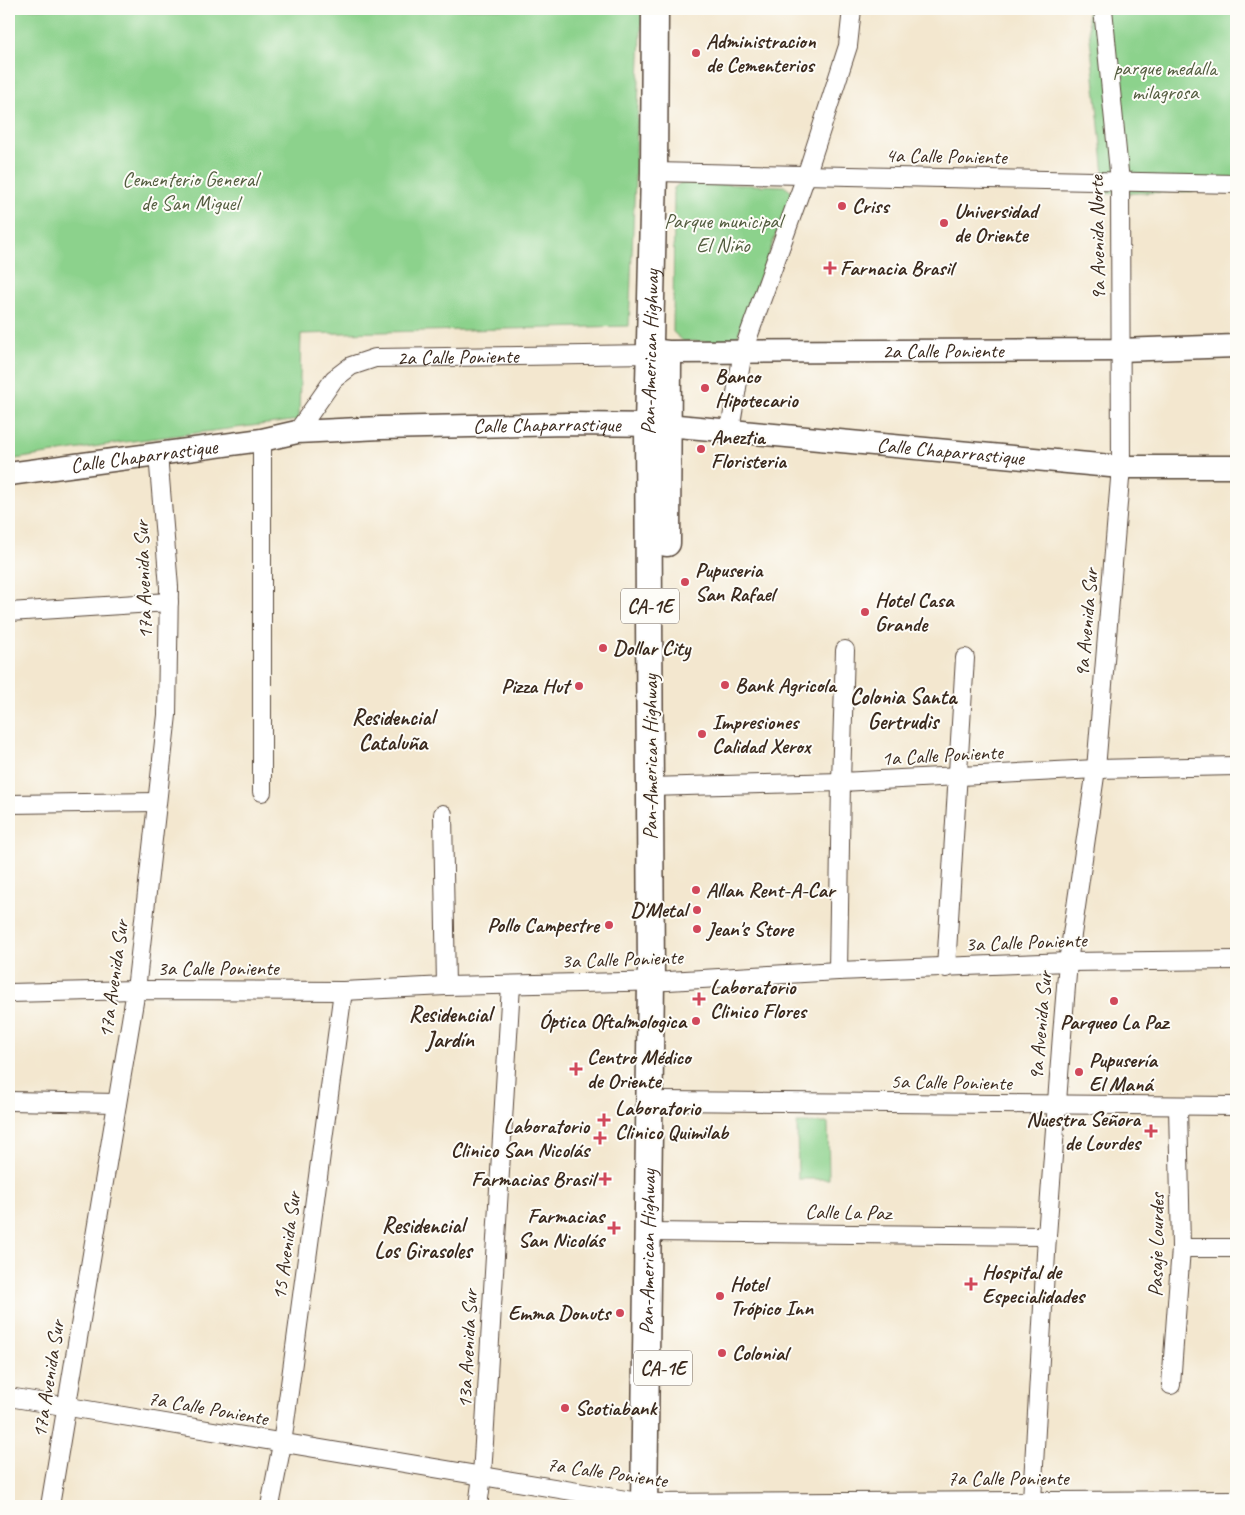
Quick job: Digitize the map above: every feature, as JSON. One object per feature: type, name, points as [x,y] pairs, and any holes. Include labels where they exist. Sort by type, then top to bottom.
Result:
[{"type":"highway","name":"Pan-American Highway","points":[[655,9],[660,173]]},
{"type":"highway","name":"Pan-American Highway","points":[[653,1505],[659,981],[658,425],[656,352],[660,173],[667,9]]},
{"type":"highway","name":"Pan-American Highway","points":[[656,1232],[664,1101],[659,981]]},
{"type":"main road","name":"2a Calle Poniente","points":[[656,352],[1120,350],[1236,346]]},
{"type":"main road","name":"Calle Chaparrastique","points":[[9,474],[262,440],[297,432],[557,424],[658,425],[730,430],[1121,467],[1236,467]]},
{"type":"street","points":[[730,430],[743,351],[806,176],[848,46],[852,9]]},
{"type":"street","name":"9a Avenida Norte","points":[[1103,9],[1120,182],[1121,467]]},
{"type":"street","name":"4a Calle Poniente","points":[[660,173],[1236,184]]},
{"type":"street","name":"2a Calle Poniente","points":[[297,432],[334,379],[351,366],[375,358],[656,352]]},
{"type":"street","points":[[262,440],[262,792]]},
{"type":"street","name":"17a Avenida Sur","points":[[50,1506],[136,990],[167,715],[169,587],[158,454]]},
{"type":"street","name":"9a Avenida Sur","points":[[1032,1500],[1047,1236],[1068,962],[1096,769],[1121,467]]},
{"type":"street","points":[[9,612],[169,602]]},
{"type":"street","points":[[838,972],[840,782],[845,650]]},
{"type":"street","points":[[946,968],[965,658]]},
{"type":"street","name":"1a Calle Poniente","points":[[658,787],[840,782],[1096,769],[1236,766]]},
{"type":"street","points":[[9,804],[157,802]]},
{"type":"street","points":[[443,814],[446,986]]},
{"type":"street","name":"3a Calle Poniente","points":[[9,993],[136,990],[343,991],[446,986],[659,981],[1068,962],[1236,960]]},
{"type":"street","name":"13a Avenida Sur","points":[[478,1506],[482,1476],[511,985]]},
{"type":"street","name":"15 Avenida Sur","points":[[270,1506],[282,1444],[343,991]]},
{"type":"street","points":[[9,1101],[116,1102]]},
{"type":"street","name":"5a Calle Poniente","points":[[664,1101],[1236,1106]]},
{"type":"street","name":"Pasaje Lourdes","points":[[1172,1385],[1181,1248],[1178,1106]]},
{"type":"street","name":"Calle La Paz","points":[[656,1232],[1047,1236]]},
{"type":"street","points":[[1181,1248],[1236,1248]]},
{"type":"street","name":"7a Calle Poniente","points":[[9,1397],[653,1505],[1032,1500],[1236,1500]]},
{"type":"green space","name":"Cementerio General de San Miguel","points":[[9,9],[642,9],[629,326],[301,334],[299,420],[125,442],[9,460]]},
{"type":"green space","name":"parque medalla milagrosa","points":[[1087,9],[1236,9],[1236,190],[1106,194]]},
{"type":"green space","name":"Parque municipal El Niño","points":[[680,183],[784,186],[792,192],[738,335],[731,342],[683,341],[673,332],[674,188]]},
{"type":"green space","points":[[797,1123],[828,1123],[829,1179],[798,1179]]},
{"type":"place","name":"Administracion de Cementerios","points":[[696,53]]},
{"type":"place","name":"Criss","points":[[842,206]]},
{"type":"place","name":"Universidad de Oriente","points":[[944,223]]},
{"type":"place","name":"Farnacia Brasil","points":[[830,268]]},
{"type":"place","name":"Banco Hipotecario","points":[[705,388]]},
{"type":"place","name":"Aneztia Floristeria","points":[[701,449]]},
{"type":"place","name":"Pupuseria San Rafael","points":[[685,582]]},
{"type":"place","name":"Hotel Casa Grande","points":[[865,612]]},
{"type":"place","name":"Dollar City","points":[[603,648]]},
{"type":"place","name":"Bank Agricola","points":[[725,685]]},
{"type":"place","name":"Pizza Hut","points":[[579,686]]},
{"type":"place","name":"Impresiones Calidad Xerox","points":[[702,734]]},
{"type":"place","name":"Allan Rent-A-Car","points":[[696,890]]},
{"type":"place","name":"D'Metal","points":[[697,910]]},
{"type":"place","name":"Pollo Campestre","points":[[609,925]]},
{"type":"place","name":"Jean's Store","points":[[697,929]]},
{"type":"place","name":"Laboratorio Clinico Flores","points":[[699,999]]},
{"type":"place","name":"Parqueo La Paz","points":[[1114,1001]]},
{"type":"place","name":"Óptica Oftalmologica","points":[[696,1021]]},
{"type":"place","name":"Centro Médico de Oriente","points":[[576,1069]]},
{"type":"place","name":"Pupusería El Maná","points":[[1079,1072]]},
{"type":"place","name":"Laboratorio Clinico Quimilab","points":[[604,1120]]},
{"type":"place","name":"Nuestra Señora de Lourdes","points":[[1151,1131]]},
{"type":"place","name":"Laboratorio Clinico San Nicolás","points":[[600,1138]]},
{"type":"place","name":"Farmacias Brasil","points":[[605,1179]]},
{"type":"place","name":"Farmacias San Nicolás","points":[[614,1228]]},
{"type":"place","name":"Hospital de Especialidades","points":[[971,1284]]},
{"type":"place","name":"Hotel Trópico Inn","points":[[720,1296]]},
{"type":"place","name":"Emma Donuts","points":[[620,1313]]},
{"type":"place","name":"Colonial","points":[[722,1353]]},
{"type":"place","name":"Scotiabank","points":[[565,1408]]},
{"type":"district","name":"Colonia Santa Gertrudis","points":[[903,710]]},
{"type":"district","name":"Residencial Cataluña","points":[[393,730]]},
{"type":"district","name":"Residencial Jardín","points":[[450,1028]]},
{"type":"district","name":"Residencial Los Girasoles","points":[[423,1238]]}]
